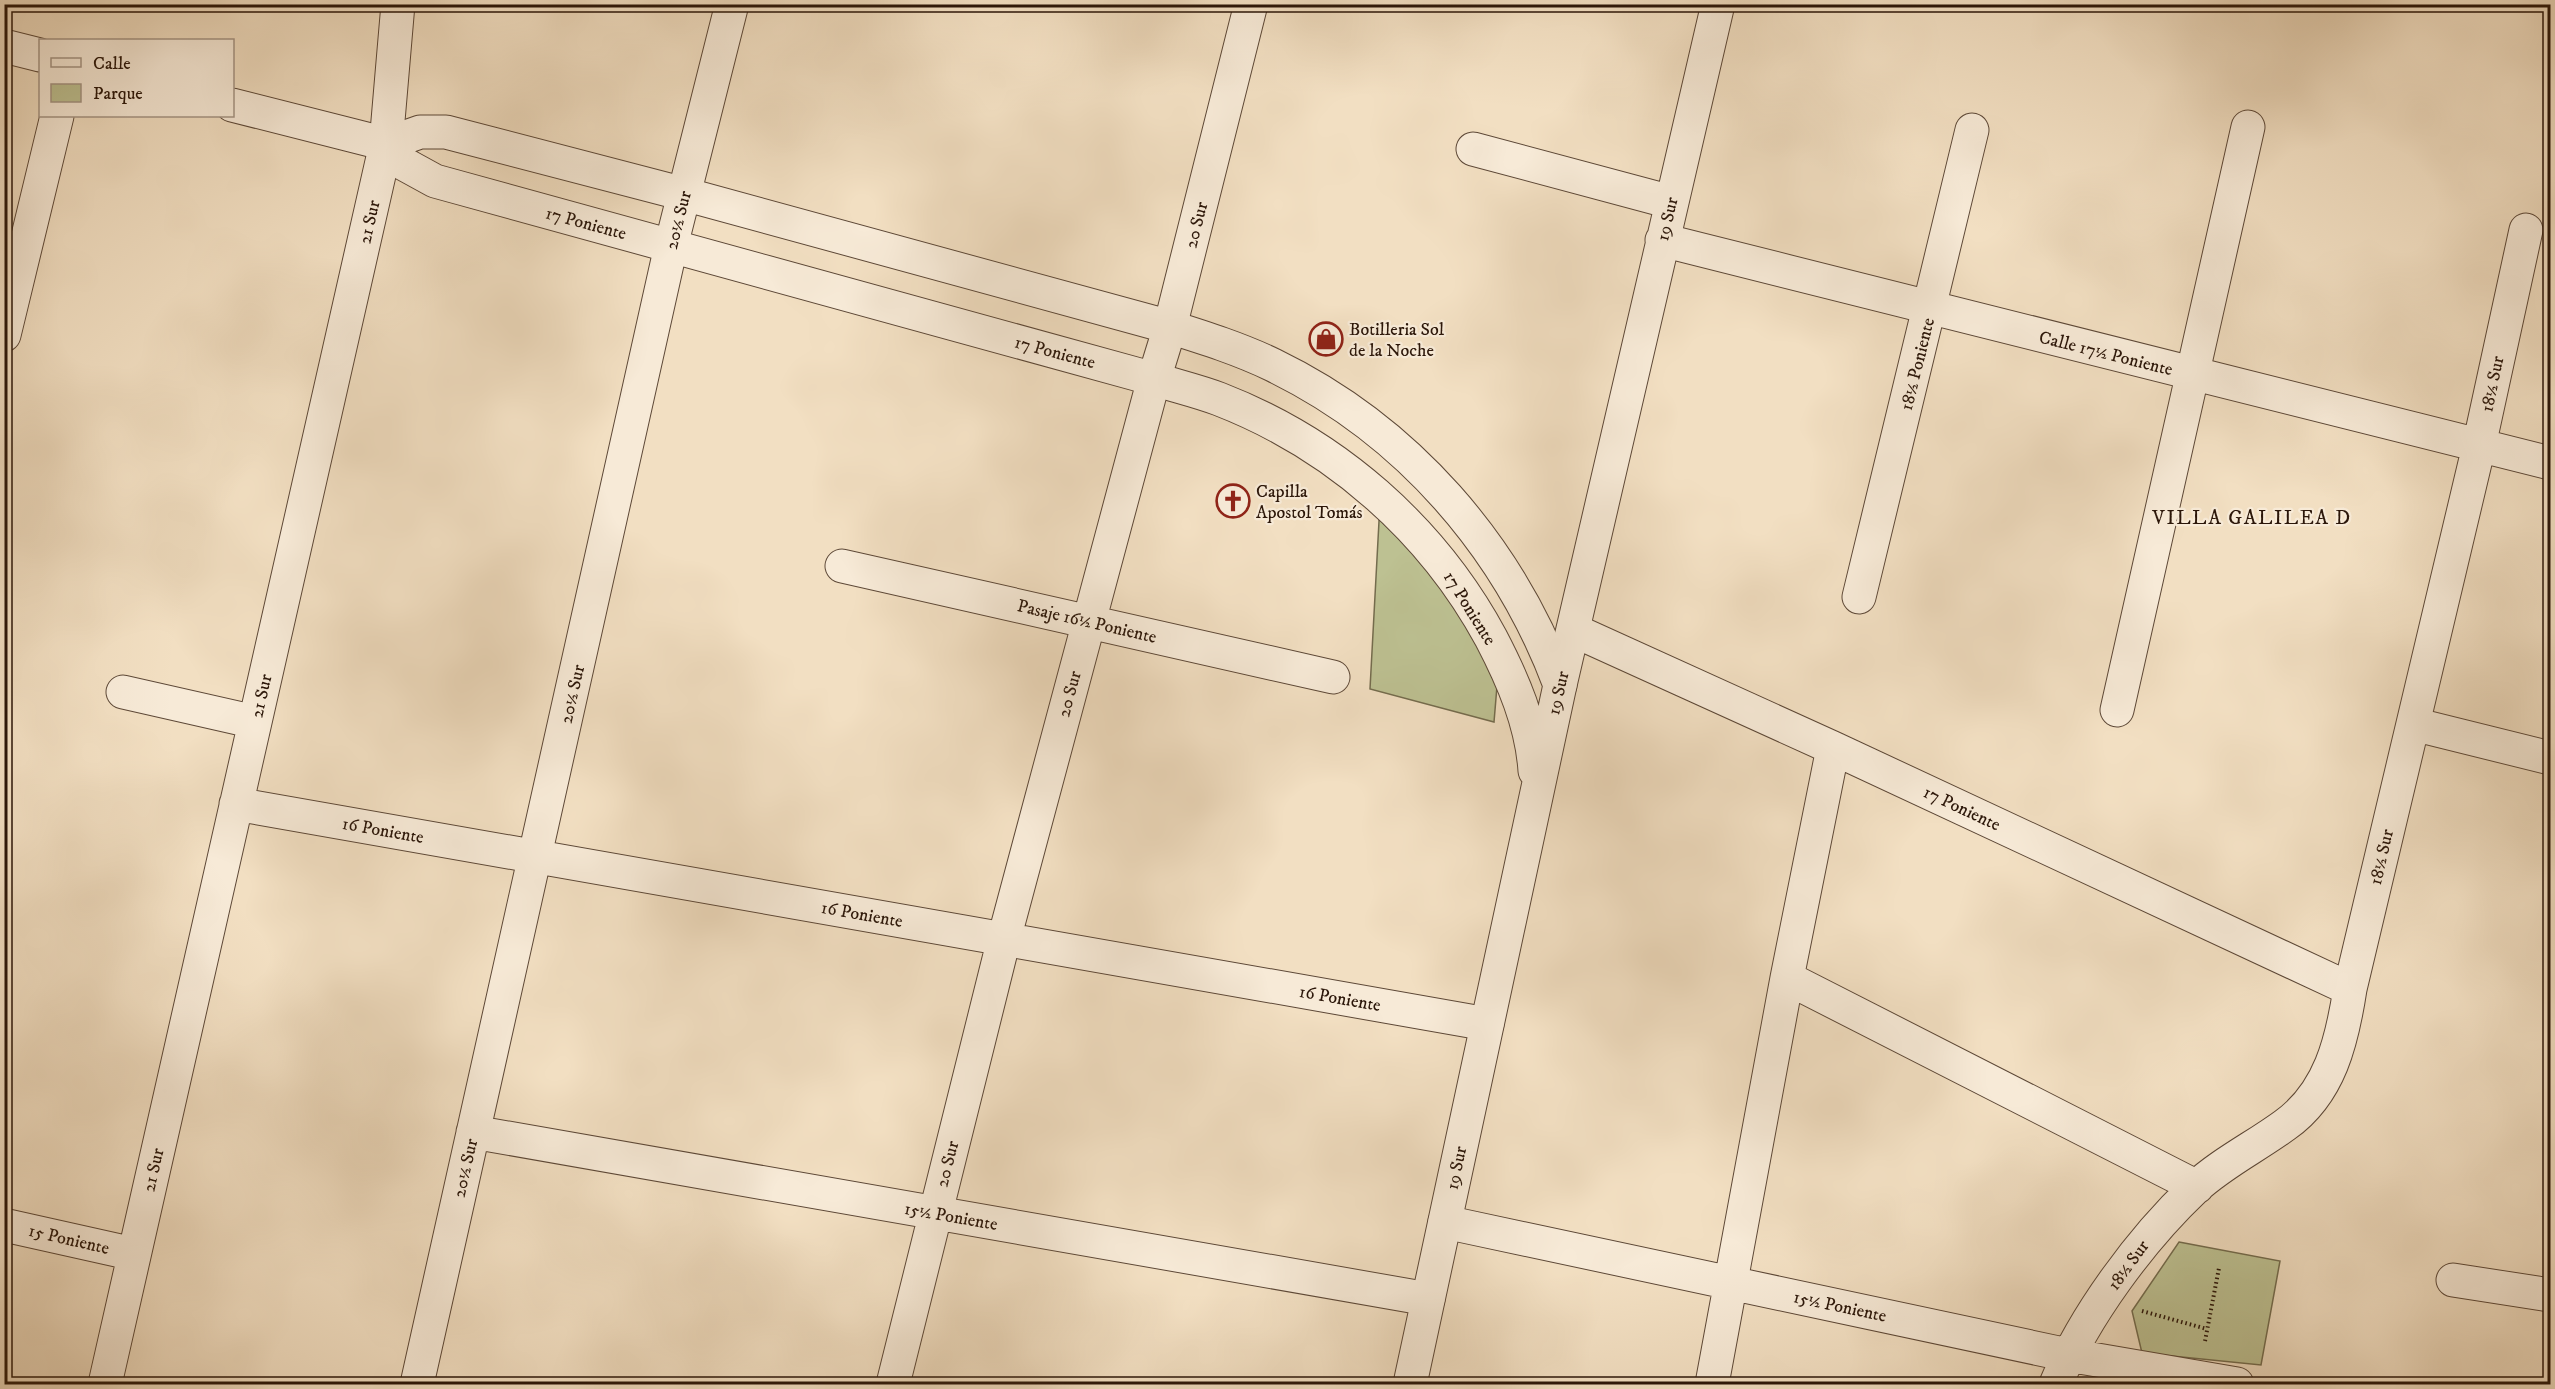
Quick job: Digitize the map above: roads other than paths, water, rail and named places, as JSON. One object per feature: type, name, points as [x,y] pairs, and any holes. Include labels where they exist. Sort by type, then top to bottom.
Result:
[{"type":"street","name":"21 Sur","points":[[105,1384],[386,144],[398,4]]},
{"type":"street","name":"20½ Sur","points":[[417,1384],[671,246],[732,4]]},
{"type":"street","name":"20 Sur","points":[[893,1384],[1004,939],[1088,621],[1170,327],[1251,4]]},
{"type":"street","name":"19 Sur","points":[[1410,1384],[1560,685],[1718,4]]},
{"type":"street","points":[[4,45],[39,55]]},
{"type":"street","points":[[234,106],[386,144],[420,132],[446,132],[684,194],[1170,327],[1222,344],[1272,365],[1320,390],[1365,421],[1406,455],[1448,497],[1485,542],[1517,592],[1539,633],[1560,685]]},
{"type":"street","points":[[4,334],[57,117]]},
{"type":"street","points":[[2117,710],[2248,128]]},
{"type":"street","name":"18½ Poniente","points":[[1859,597],[1972,130]]},
{"type":"street","name":"17 Poniente","points":[[386,144],[404,164],[435,181],[1154,379],[1218,399],[1263,418],[1306,442],[1377,494],[1419,536],[1456,581],[1478,614],[1501,657],[1520,701],[1533,745],[1536,794]]},
{"type":"street","points":[[1473,148],[1671,202]]},
{"type":"street","name":"18½ Sur","points":[[2056,1384],[2068,1355],[2103,1300],[2137,1251],[2165,1217],[2197,1186],[2230,1160],[2287,1124],[2305,1108],[2319,1089],[2337,1052],[2479,447],[2526,230]]},
{"type":"street","name":"Calle 17½ Poniente","points":[[1662,240],[2550,463]]},
{"type":"street","name":"Pasaje 16½ Poniente","points":[[842,566],[1333,677]]},
{"type":"street","name":"17 Poniente","points":[[1573,630],[1833,748],[2350,989]]},
{"type":"street","points":[[123,692],[255,722]]},
{"type":"street","points":[[2413,724],[2550,758]]},
{"type":"street","points":[[1712,1384],[1787,978],[1833,748]]},
{"type":"street","name":"16 Poniente","points":[[236,804],[1487,1024]]},
{"type":"street","points":[[1787,978],[2197,1186]]},
{"type":"street","name":"15½ Poniente","points":[[473,1132],[1428,1299]]},
{"type":"street","name":"15½ Poniente","points":[[1445,1222],[2068,1355],[2237,1384]]},
{"type":"street","name":"15 Poniente","points":[[4,1225],[134,1254]]},
{"type":"street","points":[[2453,1280],[2550,1295]]},
{"type":"place","name":"Botilleria Sol de la Noche","points":[[1326,339]]},
{"type":"place","name":"Capilla Apostol Tomás","points":[[1233,501]]},
{"type":"district","name":"VILLA GALILEA D","points":[[2252,517]]}]
